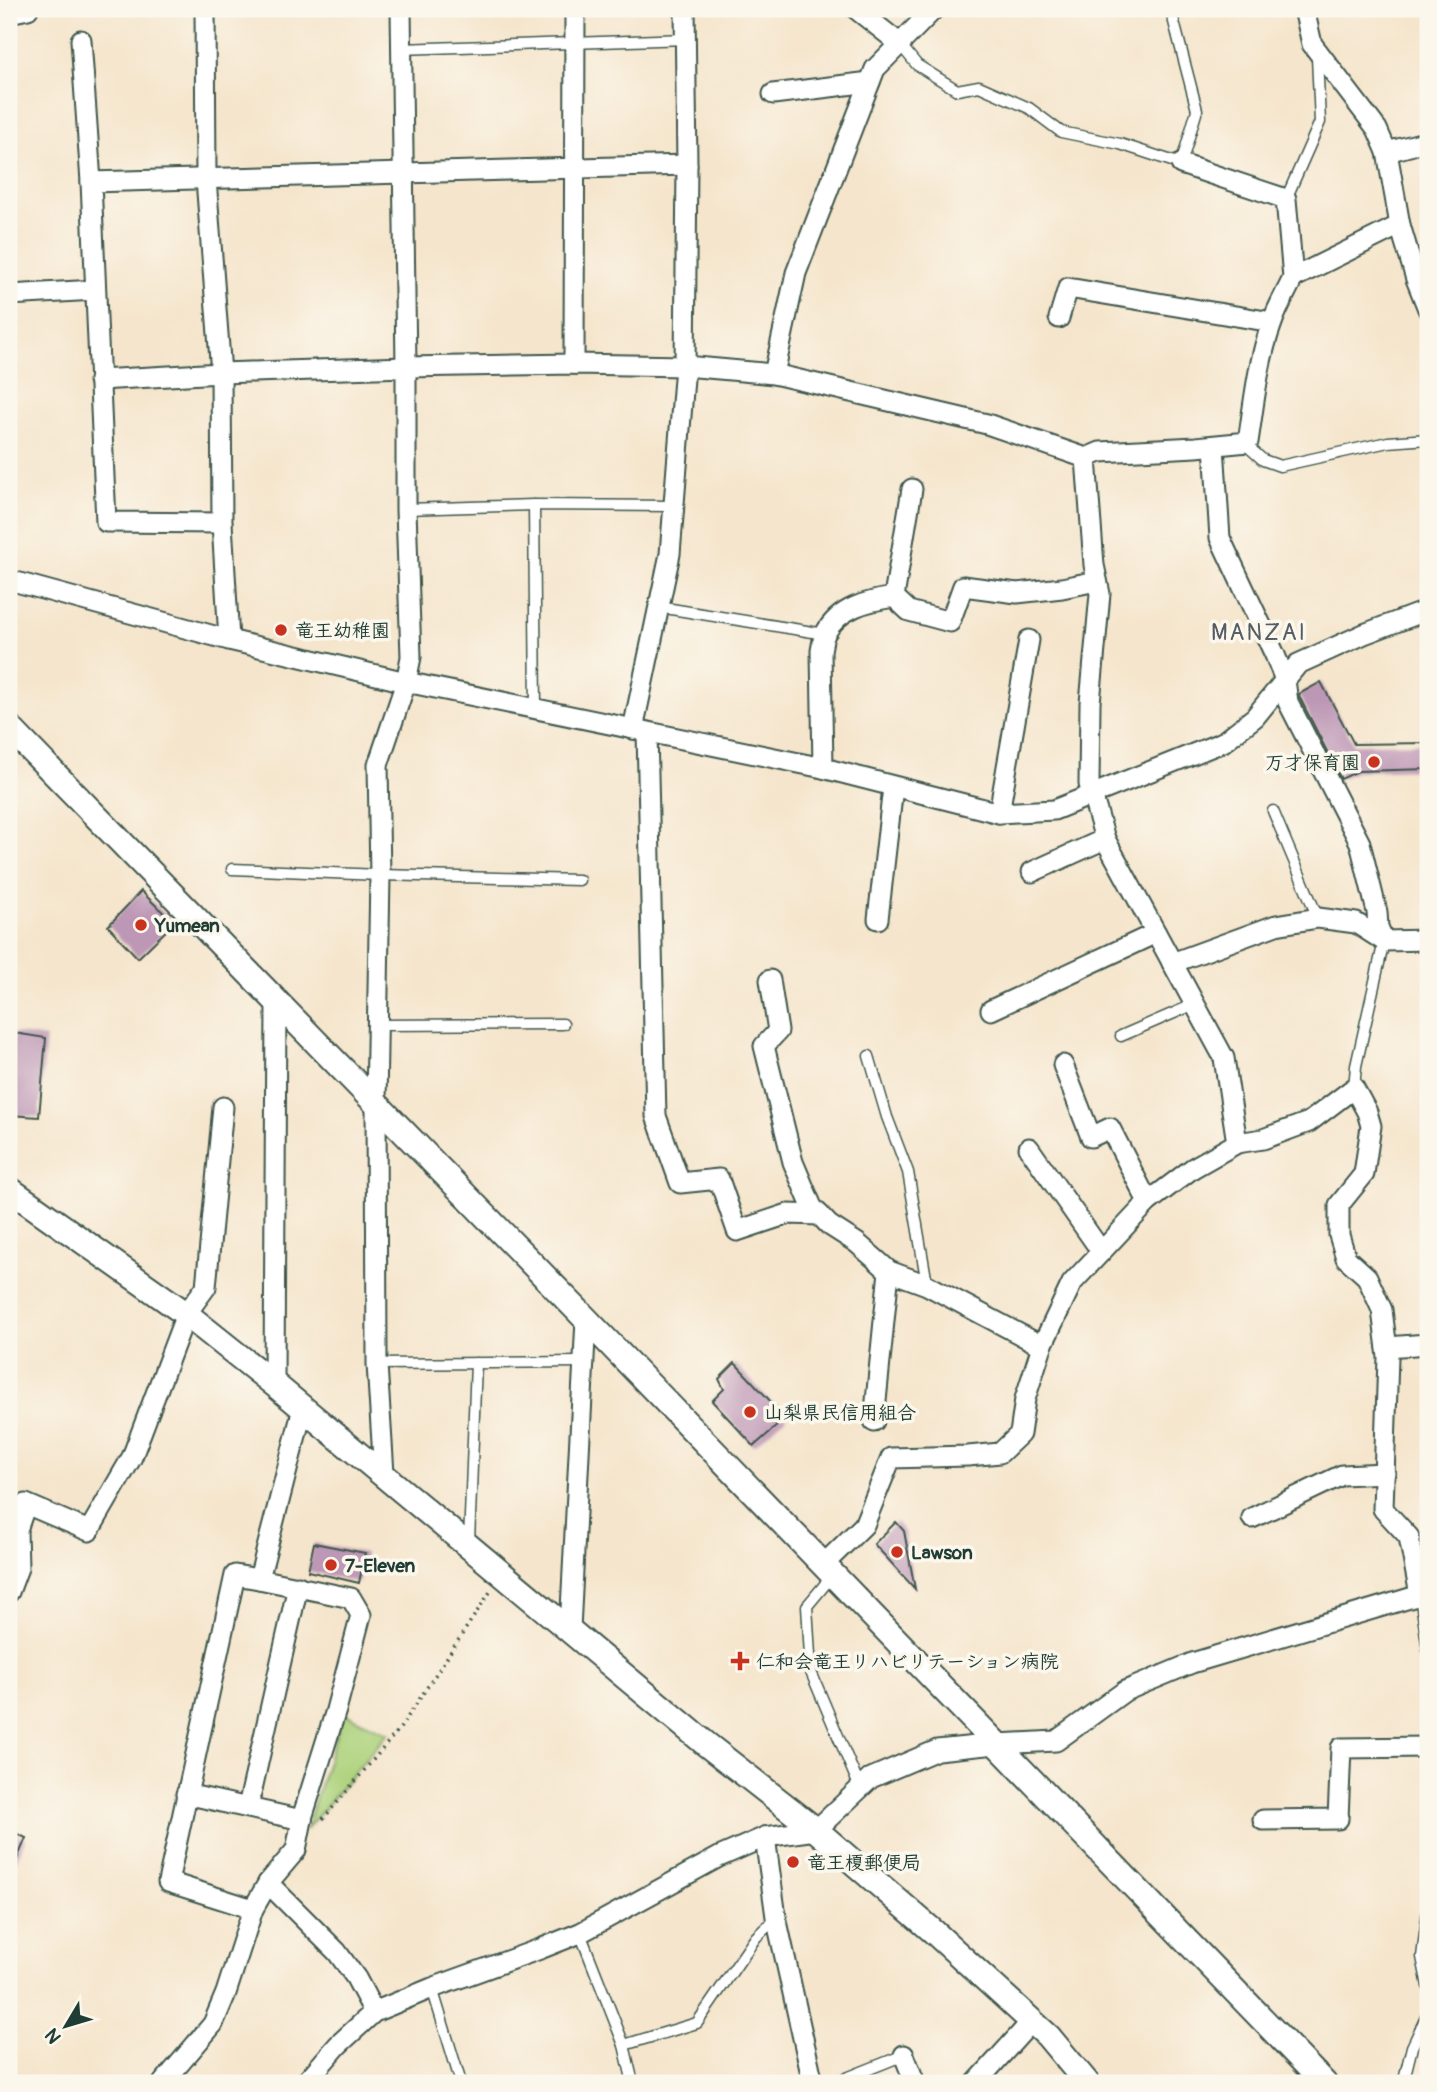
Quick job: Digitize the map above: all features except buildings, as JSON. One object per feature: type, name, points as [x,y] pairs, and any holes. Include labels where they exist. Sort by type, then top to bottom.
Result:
[{"type":"street","points":[[9,13],[28,9]]},
{"type":"street","points":[[205,9],[206,179],[222,373],[222,523],[229,640]]},
{"type":"street","points":[[384,1474],[377,1364],[376,1104],[380,876],[378,765],[406,682],[411,657],[406,509],[401,9]]},
{"type":"street","points":[[574,364],[575,9]]},
{"type":"street","points":[[685,9],[685,366],[670,554],[640,731],[656,1116],[680,1183],[719,1179],[737,1231],[788,1214],[820,1215]]},
{"type":"street","points":[[856,9],[899,43]]},
{"type":"street","points":[[774,374],[796,274],[875,69],[934,9]]},
{"type":"street","points":[[1304,9],[1312,44],[1317,53],[1377,129],[1387,152],[1400,225],[1428,309]]},
{"type":"street","points":[[81,40],[91,182],[106,522],[222,523]]},
{"type":"street","points":[[773,94],[870,82]]},
{"type":"street","points":[[1387,152],[1428,141]]},
{"type":"street","points":[[99,380],[406,367],[574,364],[685,366],[774,374],[987,424],[1086,458],[1100,452],[1244,443],[1248,442],[1256,387],[1272,322],[1293,278],[1286,199],[1181,164]]},
{"type":"street","points":[[91,182],[687,165]]},
{"type":"street","points":[[1293,278],[1400,225]]},
{"type":"street","points":[[1059,318],[1068,288],[1272,322]]},
{"type":"street","points":[[9,295],[96,290]]},
{"type":"street","points":[[1214,446],[1220,538],[1275,654],[1285,680],[1288,702],[1360,843],[1377,912],[1378,927],[1384,941]]},
{"type":"street","points":[[1086,458],[1094,565],[1100,594],[1090,703],[1089,784],[1105,839],[1224,1058],[1237,1143]]},
{"type":"street","points":[[894,597],[912,489]]},
{"type":"street","points":[[9,580],[229,640],[406,682],[823,768],[999,813],[1054,810],[1223,742],[1255,717],[1298,664],[1364,634],[1428,610]]},
{"type":"street","points":[[894,597],[909,611],[950,622],[963,586],[1017,593],[1097,581]]},
{"type":"street","points":[[823,768],[821,651],[825,634],[839,616],[852,608],[865,602],[894,597]]},
{"type":"street","points":[[999,813],[1029,640]]},
{"type":"street","points":[[9,727],[1324,2083]]},
{"type":"street","points":[[878,919],[893,787]]},
{"type":"street","points":[[1032,872],[1105,839]]},
{"type":"street","points":[[1172,963],[1276,925],[1318,918],[1356,923],[1384,941],[1428,940]]},
{"type":"street","points":[[991,1010],[1156,933]]},
{"type":"street","points":[[770,980],[778,1031],[764,1046],[793,1162],[812,1207],[829,1225],[857,1243],[889,1271],[927,1285],[1042,1346]]},
{"type":"street","points":[[274,1384],[276,1000]]},
{"type":"street","points":[[1063,1065],[1091,1137],[1110,1128],[1148,1202]]},
{"type":"street","points":[[305,2083],[338,2045],[374,2012],[580,1933],[719,1857],[765,1837],[816,1830],[872,1778],[937,1750],[1055,1741],[1125,1691],[1181,1668],[1420,1595],[1409,1537],[1383,1508],[1387,1347],[1382,1310],[1367,1277],[1346,1258],[1339,1235],[1339,1205],[1364,1174],[1371,1126],[1354,1088],[1309,1122],[1263,1139],[1237,1143],[1194,1168],[1148,1202],[1072,1283],[1042,1346],[1025,1399],[1020,1434],[1000,1453],[891,1458],[864,1525],[827,1571]]},
{"type":"street","points":[[9,1592],[18,1568],[17,1530],[26,1504],[89,1531],[132,1457],[186,1314],[206,1287],[223,1107]]},
{"type":"street","points":[[1029,1148],[1101,1251]]},
{"type":"street","points":[[9,1189],[186,1314],[384,1474],[706,1744],[816,1830],[1032,2021],[1087,2083]]},
{"type":"street","points":[[874,1421],[889,1271]]},
{"type":"street","points":[[570,1629],[586,1319]]},
{"type":"street","points":[[1387,1347],[1428,1344]]},
{"type":"street","points":[[259,1579],[303,1408]]},
{"type":"street","points":[[1252,1518],[1342,1475],[1385,1473]]},
{"type":"street","points":[[163,2083],[213,2024],[253,1909],[268,1883],[296,1850],[311,1821],[361,1615],[351,1598],[235,1575],[168,1882],[253,1909]]},
{"type":"street","points":[[248,1807],[298,1586]]},
{"type":"street","points":[[1263,1821],[1338,1819],[1341,1748],[1428,1746]]},
{"type":"street","points":[[186,1794],[311,1821]]},
{"type":"street","points":[[765,1837],[776,1917],[813,2083]]},
{"type":"street","points":[[268,1883],[337,1952],[356,1978],[374,2012]]},
{"type":"street","points":[[976,2083],[1032,2021]]},
{"type":"street","points":[[904,2055],[915,2083]]},
{"type":"lane","points":[[899,43],[917,65],[957,90],[979,86],[1029,108],[1062,132],[1120,144],[1181,164],[1197,110],[1173,18],[1167,9]]},
{"type":"lane","points":[[401,49],[686,39]]},
{"type":"lane","points":[[1286,199],[1320,122],[1317,53]]},
{"type":"lane","points":[[1244,443],[1263,460],[1280,466],[1388,442],[1428,439]]},
{"type":"lane","points":[[534,505],[536,709]]},
{"type":"lane","points":[[406,509],[534,505],[674,506]]},
{"type":"lane","points":[[659,607],[825,634]]},
{"type":"lane","points":[[1273,811],[1318,918]]},
{"type":"lane","points":[[232,869],[380,876],[579,880]]},
{"type":"lane","points":[[1354,1088],[1356,1066],[1384,941]]},
{"type":"lane","points":[[1121,1036],[1195,1004]]},
{"type":"lane","points":[[377,1025],[563,1024]]},
{"type":"lane","points":[[869,1056],[887,1117],[908,1171],[927,1285]]},
{"type":"lane","points":[[377,1364],[583,1362]]},
{"type":"lane","points":[[469,1546],[476,1363]]},
{"type":"lane","points":[[827,1571],[807,1606],[811,1672],[860,1788]]},
{"type":"lane","points":[[1420,1595],[1428,1650]]},
{"type":"lane","points":[[1428,1909],[1422,1957],[1428,1986]]},
{"type":"lane","points":[[624,2045],[696,2023],[755,1937],[776,1917]]},
{"type":"lane","points":[[580,1933],[624,2045],[633,2083]]},
{"type":"lane","points":[[432,1988],[461,2083]]},
{"type":"lane","points":[[1403,2083],[1412,2048],[1428,2012]]},
{"type":"lane","points":[[834,2083],[904,2055]]},
{"type":"path","points":[[311,1821],[401,1727],[502,1574]]},
{"type":"green space","points":[[343,1713],[388,1733],[306,1830]]},
{"type":"place","name":"竜王幼稚園","points":[[281,630]]},
{"type":"place","name":"万才保育園","points":[[1374,762]]},
{"type":"place","name":"Yumean","points":[[141,925]]},
{"type":"place","name":"山梨県民信用組合","points":[[750,1412]]},
{"type":"place","name":"Lawson","points":[[897,1552]]},
{"type":"place","name":"7-Eleven","points":[[331,1565]]},
{"type":"place","name":"仁和会竜王リハビリテーション病院","points":[[740,1661]]},
{"type":"place","name":"竜王榎郵便局","points":[[793,1862]]},
{"type":"district","name":"MANZAI","points":[[1259,632]]}]
